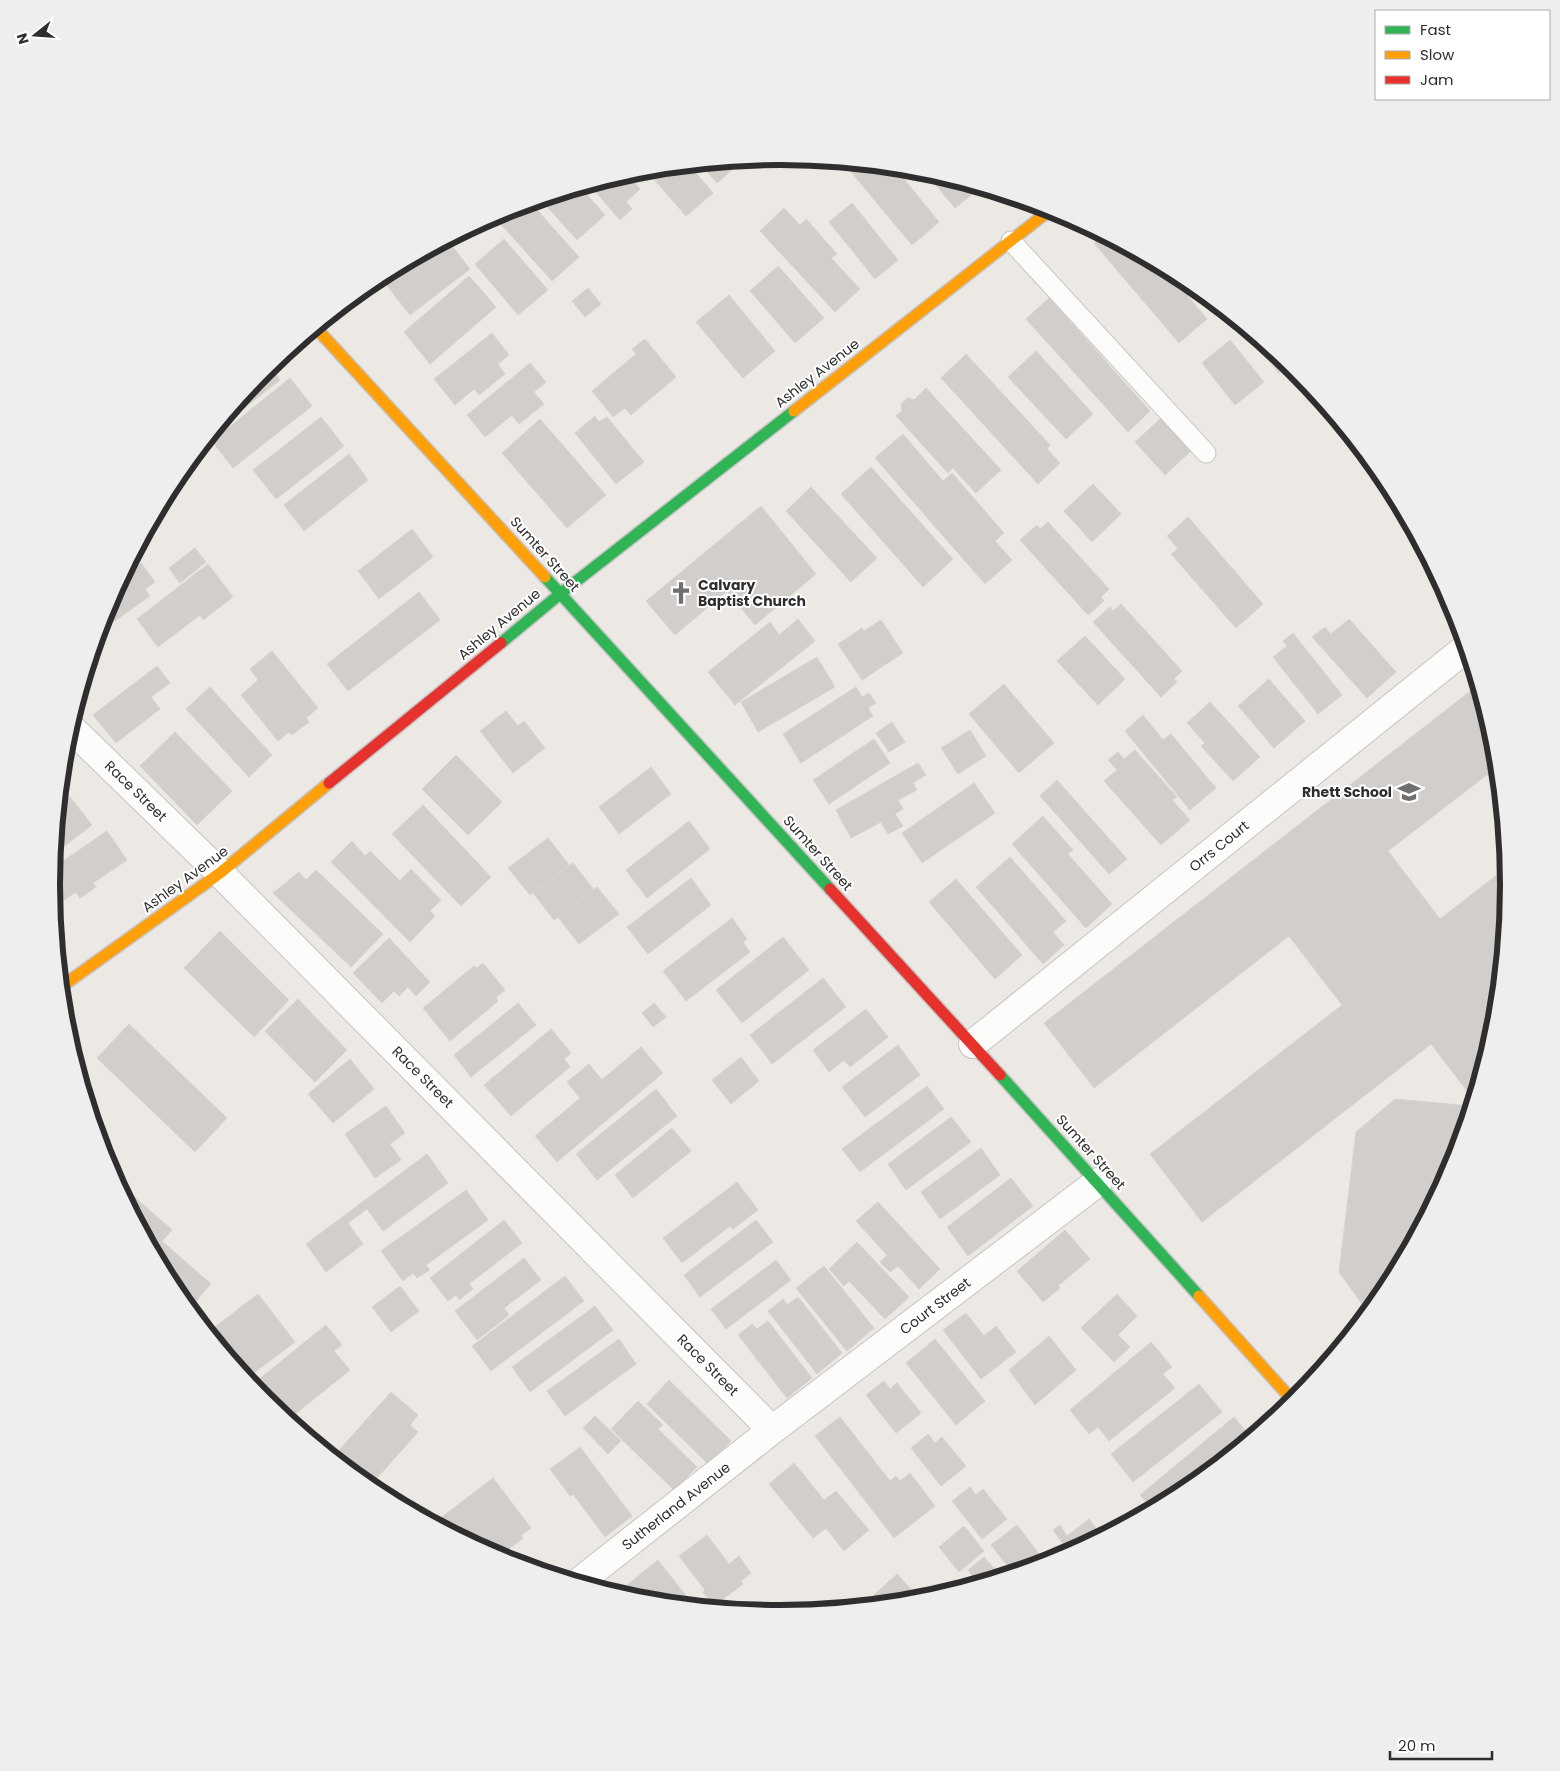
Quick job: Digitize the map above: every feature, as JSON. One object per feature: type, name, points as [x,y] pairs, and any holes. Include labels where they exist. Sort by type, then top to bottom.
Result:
[{"type":"street","name":"Ashley Avenue","points":[[67,983],[220,873],[560,594],[1043,215]]},
{"type":"street","name":"Sumter Street","points":[[320,332],[973,1044],[1288,1396]]},
{"type":"street","name":"Orrs Court","points":[[973,1044],[1461,652]]},
{"type":"street","name":"Race Street","points":[[77,734],[220,873],[772,1430]]},
{"type":"street","name":"Court Street","points":[[772,1430],[1098,1182]]},
{"type":"street","name":"Sutherland Avenue","points":[[584,1578],[772,1430]]},
{"type":"lane","points":[[1011,241],[1206,453]]},
{"type":"building","points":[[735,167],[717,183],[705,170]]},
{"type":"building","points":[[849,169],[902,176],[939,222],[912,245]]},
{"type":"building","points":[[694,171],[713,193],[686,216],[652,177]]},
{"type":"building","points":[[633,181],[640,189],[626,202],[632,209],[620,220],[594,190]]},
{"type":"building","points":[[934,182],[974,193],[955,208]]},
{"type":"building","points":[[585,193],[605,215],[577,240],[546,205]]},
{"type":"building","points":[[852,203],[898,260],[875,279],[829,222]]},
{"type":"building","points":[[784,208],[800,225],[806,219],[837,254],[831,258],[860,289],[835,312],[760,231]]},
{"type":"building","points":[[536,209],[579,257],[552,281],[499,222]]},
{"type":"building","points":[[504,239],[548,290],[518,315],[475,264]]},
{"type":"building","points":[[1098,240],[1140,262],[1180,287],[1207,319],[1179,343],[1094,243]]},
{"type":"building","points":[[452,245],[470,269],[410,315],[385,284]]},
{"type":"building","points":[[778,266],[824,318],[795,343],[750,291]]},
{"type":"building","points":[[469,276],[496,307],[430,364],[404,332]]},
{"type":"building","points":[[588,288],[601,304],[585,317],[572,301]]},
{"type":"building","points":[[729,295],[775,351],[743,378],[696,322]]},
{"type":"building","points":[[1049,298],[1150,411],[1128,432],[1026,319]]},
{"type":"building","points":[[492,333],[509,355],[498,364],[505,374],[479,395],[474,389],[455,405],[434,379]]},
{"type":"building","points":[[645,339],[676,377],[631,415],[625,408],[613,417],[592,391],[636,354],[632,349]]},
{"type":"building","points":[[1230,340],[1264,382],[1235,405],[1202,363]]},
{"type":"building","points":[[1253,343],[1283,370],[1279,373]]},
{"type":"building","points":[[1036,351],[1093,414],[1066,439],[1008,377]]},
{"type":"building","points":[[966,354],[1050,445],[1047,449],[1060,463],[1038,484],[941,378]]},
{"type":"building","points":[[530,363],[546,382],[534,392],[544,404],[519,424],[512,415],[485,437],[467,415]]},
{"type":"building","points":[[274,373],[280,380],[236,414]]},
{"type":"building","points":[[290,378],[312,406],[233,468],[213,442]]},
{"type":"building","points":[[926,388],[1001,470],[976,493],[953,468],[948,473],[896,416],[902,411],[901,404],[908,398],[914,400]]},
{"type":"building","points":[[595,416],[599,422],[607,417],[644,462],[616,484],[575,433]]},
{"type":"building","points":[[1163,416],[1193,449],[1165,475],[1135,442]]},
{"type":"building","points":[[321,417],[344,446],[276,499],[253,470]]},
{"type":"building","points":[[540,419],[606,495],[567,528],[502,453]]},
{"type":"building","points":[[903,434],[943,481],[952,473],[1004,533],[995,541],[1012,560],[985,584],[875,458]]},
{"type":"building","points":[[349,454],[368,480],[304,531],[284,505]]},
{"type":"building","points":[[871,467],[953,559],[923,587],[841,494]]},
{"type":"building","points":[[1093,484],[1121,514],[1092,542],[1064,511]]},
{"type":"building","points":[[811,487],[877,558],[851,582],[786,511]]},
{"type":"building","points":[[761,506],[816,574],[755,625],[727,591],[675,635],[646,601]]},
{"type":"building","points":[[1188,517],[1263,604],[1236,628],[1171,554],[1178,549],[1167,536]]},
{"type":"building","points":[[1048,522],[1109,589],[1101,597],[1104,601],[1088,615],[1020,540],[1037,525],[1040,529]]},
{"type":"building","points":[[412,529],[433,557],[379,599],[358,571]]},
{"type":"building","points":[[195,548],[206,562],[180,583],[169,568]]},
{"type":"building","points":[[141,563],[155,582],[145,589],[150,596],[109,625],[115,610],[133,569]]},
{"type":"building","points":[[208,564],[233,597],[203,620],[200,615],[158,647],[137,619]]},
{"type":"building","points":[[419,592],[440,620],[348,691],[327,664]]},
{"type":"building","points":[[1121,604],[1182,671],[1174,679],[1177,682],[1161,697],[1093,622],[1110,607],[1113,611]]},
{"type":"building","points":[[798,619],[815,641],[735,705],[708,672],[770,622],[779,635]]},
{"type":"building","points":[[1349,619],[1396,672],[1367,698],[1312,637],[1325,627],[1331,634]]},
{"type":"building","points":[[881,620],[903,653],[862,680],[838,644],[862,628],[864,631]]},
{"type":"building","points":[[1293,633],[1342,695],[1318,714],[1273,657],[1287,646],[1283,641]]},
{"type":"building","points":[[1085,636],[1125,679],[1098,705],[1057,661]]},
{"type":"building","points":[[272,651],[318,708],[306,718],[309,722],[292,735],[289,732],[278,741],[241,695],[258,680],[250,669]]},
{"type":"building","points":[[817,657],[835,687],[758,732],[741,702]]},
{"type":"building","points":[[157,666],[170,683],[151,697],[160,709],[116,743],[93,715]]},
{"type":"building","points":[[1269,679],[1305,721],[1274,748],[1238,706]]},
{"type":"building","points":[[1004,684],[1054,743],[1019,773],[969,714]]},
{"type":"building","points":[[210,687],[272,755],[249,777],[186,709]]},
{"type":"building","points":[[856,687],[862,697],[869,693],[876,703],[868,708],[873,716],[801,763],[783,734]]},
{"type":"building","points":[[1472,690],[1491,772],[1388,851],[1440,919],[1499,873],[1498,933],[1494,979],[1486,1026],[1469,1093],[1431,1044],[1202,1222],[1150,1154],[1342,1005],[1289,936],[1094,1088],[1044,1023]]},
{"type":"building","points":[[1210,702],[1260,757],[1233,781],[1201,746],[1205,743],[1187,723]]},
{"type":"building","points":[[506,711],[518,726],[524,721],[545,748],[513,773],[480,731]]},
{"type":"building","points":[[1143,715],[1163,740],[1171,734],[1216,788],[1190,810],[1125,731]]},
{"type":"building","points":[[892,722],[905,742],[889,752],[876,733]]},
{"type":"building","points":[[970,730],[986,756],[958,774],[941,748]]},
{"type":"building","points":[[175,732],[232,791],[197,825],[140,766]]},
{"type":"building","points":[[874,739],[890,763],[829,804],[813,780]]},
{"type":"building","points":[[1135,750],[1177,797],[1172,800],[1190,820],[1161,845],[1104,781],[1117,770],[1108,760],[1118,752],[1124,759]]},
{"type":"building","points":[[456,755],[502,802],[468,835],[422,789]]},
{"type":"building","points":[[918,763],[926,775],[913,783],[917,790],[898,800],[903,809],[895,814],[903,826],[888,834],[881,822],[851,838],[836,810]]},
{"type":"building","points":[[651,767],[671,794],[619,834],[599,807]]},
{"type":"building","points":[[1057,780],[1127,859],[1109,874],[1040,796]]},
{"type":"building","points":[[974,783],[995,813],[922,863],[902,833]]},
{"type":"building","points":[[70,797],[92,825],[62,848],[62,838],[65,801]]},
{"type":"building","points":[[423,805],[491,877],[461,906],[392,834]]},
{"type":"building","points":[[1043,816],[1073,850],[1068,854],[1112,904],[1086,928],[1012,844]]},
{"type":"building","points":[[689,821],[710,849],[647,898],[626,870]]},
{"type":"building","points":[[107,831],[127,860],[93,883],[96,887],[80,898],[76,892],[64,900],[60,895],[60,876],[64,874],[61,870],[61,862]]},
{"type":"building","points":[[548,838],[569,865],[530,895],[508,868]]},
{"type":"building","points":[[352,841],[365,856],[370,851],[400,881],[411,869],[441,900],[430,911],[435,916],[410,942],[331,862]]},
{"type":"building","points":[[1010,857],[1066,921],[1053,932],[1064,945],[1043,964],[976,887]]},
{"type":"building","points":[[573,863],[594,890],[554,920],[533,893]]},
{"type":"building","points":[[316,870],[383,934],[351,967],[273,893],[299,872],[306,880]]},
{"type":"building","points":[[691,878],[711,905],[648,954],[627,927]]},
{"type":"building","points":[[956,879],[1022,955],[995,979],[929,902]]},
{"type":"building","points":[[597,887],[619,914],[579,944],[558,917]]},
{"type":"building","points":[[732,918],[747,939],[743,942],[750,952],[686,1001],[663,971]]},
{"type":"building","points":[[220,931],[289,1000],[254,1037],[184,968]]},
{"type":"building","points":[[783,937],[809,970],[742,1023],[716,990]]},
{"type":"building","points":[[389,938],[430,982],[416,996],[408,987],[399,996],[394,991],[382,1003],[353,973]]},
{"type":"building","points":[[483,963],[505,990],[496,997],[498,1001],[450,1041],[423,1008],[474,966],[477,968]]},
{"type":"building","points":[[823,978],[846,1007],[772,1064],[750,1035]]},
{"type":"building","points":[[298,999],[347,1050],[315,1082],[265,1031]]},
{"type":"building","points":[[518,1003],[536,1025],[471,1077],[454,1055]]},
{"type":"building","points":[[654,1003],[666,1017],[653,1027],[642,1013]]},
{"type":"building","points":[[866,1009],[888,1037],[850,1067],[844,1060],[829,1072],[813,1050]]},
{"type":"building","points":[[129,1024],[227,1118],[195,1152],[97,1058]]},
{"type":"building","points":[[551,1029],[571,1053],[564,1059],[570,1067],[511,1116],[484,1085]]},
{"type":"building","points":[[898,1045],[920,1075],[865,1117],[842,1087]]},
{"type":"building","points":[[641,1047],[663,1073],[557,1162],[535,1136]]},
{"type":"building","points":[[741,1057],[759,1081],[731,1104],[712,1080]]},
{"type":"building","points":[[350,1059],[374,1089],[333,1123],[308,1094]]},
{"type":"building","points":[[589,1064],[602,1080],[580,1098],[567,1082]]},
{"type":"building","points":[[927,1086],[944,1109],[860,1172],[842,1149]]},
{"type":"building","points":[[656,1089],[677,1116],[597,1180],[576,1154]]},
{"type":"building","points":[[1395,1099],[1465,1105],[1445,1161],[1426,1204],[1404,1246],[1364,1306],[1339,1272],[1356,1132]]},
{"type":"building","points":[[386,1106],[405,1133],[390,1144],[401,1160],[375,1178],[345,1134]]},
{"type":"building","points":[[951,1117],[971,1142],[906,1190],[888,1164]]},
{"type":"building","points":[[672,1128],[691,1151],[633,1198],[615,1175]]},
{"type":"building","points":[[981,1148],[1000,1175],[940,1219],[921,1192]]},
{"type":"building","points":[[427,1154],[448,1183],[383,1231],[367,1209],[348,1223],[363,1244],[326,1272],[306,1244]]},
{"type":"building","points":[[1011,1178],[1033,1206],[968,1256],[947,1227]]},
{"type":"building","points":[[737,1182],[758,1210],[733,1229],[730,1226],[682,1263],[663,1238]]},
{"type":"building","points":[[466,1190],[488,1220],[426,1265],[430,1270],[417,1278],[413,1273],[403,1281],[381,1251]]},
{"type":"building","points":[[129,1192],[172,1230],[162,1241],[211,1284],[194,1303],[156,1246]]},
{"type":"building","points":[[878,1202],[940,1269],[919,1289],[898,1266],[890,1272],[880,1262],[887,1255],[856,1221]]},
{"type":"building","points":[[504,1220],[522,1243],[469,1284],[473,1289],[459,1300],[456,1295],[448,1301],[430,1278]]},
{"type":"building","points":[[756,1220],[773,1242],[700,1297],[684,1275]]},
{"type":"building","points":[[1065,1230],[1090,1259],[1058,1286],[1060,1288],[1043,1302],[1017,1271]]},
{"type":"building","points":[[857,1242],[909,1297],[885,1319],[849,1281],[844,1286],[829,1269]]},
{"type":"building","points":[[524,1258],[541,1280],[504,1308],[509,1315],[477,1340],[455,1311]]},
{"type":"building","points":[[776,1260],[791,1280],[726,1329],[711,1309]]},
{"type":"building","points":[[824,1266],[874,1328],[847,1351],[796,1288]]},
{"type":"building","points":[[565,1276],[584,1301],[491,1371],[472,1346]]},
{"type":"building","points":[[400,1286],[419,1311],[391,1332],[372,1307]]},
{"type":"building","points":[[258,1294],[295,1342],[252,1374],[213,1329]]},
{"type":"building","points":[[1117,1294],[1137,1316],[1118,1335],[1130,1347],[1114,1362],[1081,1328]]},
{"type":"building","points":[[798,1297],[842,1353],[817,1374],[768,1311],[783,1299],[787,1305]]},
{"type":"building","points":[[595,1306],[613,1330],[530,1392],[512,1367]]},
{"type":"building","points":[[966,1313],[984,1336],[996,1326],[1016,1352],[981,1379],[943,1330]]},
{"type":"building","points":[[768,1321],[812,1378],[787,1398],[738,1335],[752,1324],[757,1329]]},
{"type":"building","points":[[326,1325],[342,1345],[334,1351],[350,1370],[293,1416],[258,1380]]},
{"type":"building","points":[[1049,1336],[1076,1370],[1035,1405],[1009,1370]]},
{"type":"building","points":[[619,1339],[636,1364],[565,1416],[547,1391]]},
{"type":"building","points":[[935,1339],[985,1401],[956,1425],[906,1363]]},
{"type":"building","points":[[1151,1342],[1172,1367],[1163,1374],[1175,1388],[1109,1441],[1098,1427],[1089,1434],[1070,1410]]},
{"type":"building","points":[[669,1380],[731,1441],[708,1464],[647,1404]]},
{"type":"building","points":[[884,1381],[890,1389],[897,1383],[921,1413],[896,1433],[866,1395]]},
{"type":"building","points":[[1199,1384],[1222,1412],[1133,1482],[1111,1454]]},
{"type":"building","points":[[391,1392],[418,1415],[410,1425],[418,1432],[375,1480],[337,1453]]},
{"type":"building","points":[[638,1401],[663,1425],[658,1429],[697,1467],[674,1490],[611,1429]]},
{"type":"building","points":[[595,1416],[621,1441],[608,1454],[583,1428]]},
{"type":"building","points":[[840,1417],[890,1481],[896,1476],[900,1481],[910,1473],[935,1506],[894,1538],[815,1436]]},
{"type":"building","points":[[1234,1417],[1248,1433],[1218,1457],[1148,1504],[1140,1495]]},
{"type":"building","points":[[928,1434],[935,1443],[942,1437],[966,1466],[941,1486],[911,1448]]},
{"type":"building","points":[[580,1447],[632,1516],[605,1537],[573,1494],[570,1496],[550,1469]]},
{"type":"building","points":[[794,1463],[824,1500],[836,1491],[869,1530],[844,1551],[826,1528],[813,1538],[769,1484]]},
{"type":"building","points":[[493,1478],[531,1528],[521,1535],[523,1538],[505,1552],[439,1519]]},
{"type":"building","points":[[970,1487],[976,1495],[983,1489],[1007,1519],[982,1539],[952,1501]]},
{"type":"building","points":[[1089,1519],[1098,1531],[1065,1547],[1053,1530],[1060,1525],[1067,1536]]},
{"type":"building","points":[[1017,1525],[1041,1556],[1009,1568],[991,1545]]},
{"type":"building","points":[[964,1526],[984,1551],[959,1572],[939,1547]]},
{"type":"building","points":[[707,1535],[729,1564],[739,1556],[751,1573],[741,1581],[743,1584],[719,1602],[711,1602],[703,1592],[705,1590],[679,1556]]},
{"type":"building","points":[[984,1557],[997,1571],[974,1578],[968,1570]]},
{"type":"building","points":[[658,1560],[689,1599],[640,1592],[631,1590],[627,1585]]},
{"type":"building","points":[[897,1574],[914,1593],[874,1599],[869,1600]]},
{"type":"traffic: fast","points":[[501,643],[560,594],[794,411]]},
{"type":"traffic: fast","points":[[545,577],[830,889]]},
{"type":"traffic: fast","points":[[1000,1075],[1199,1296]]},
{"type":"traffic: slow","points":[[794,411],[1043,215]]},
{"type":"traffic: slow","points":[[320,332],[545,577]]},
{"type":"traffic: slow","points":[[67,983],[220,873],[329,783]]},
{"type":"traffic: slow","points":[[1199,1296],[1288,1396]]},
{"type":"traffic: jam","points":[[329,783],[501,643]]},
{"type":"traffic: jam","points":[[830,889],[1000,1075]]},
{"type":"place","name":"Calvary Baptist Church","points":[[681,593]]},
{"type":"place","name":"Rhett School","points":[[1409,792]]}]
